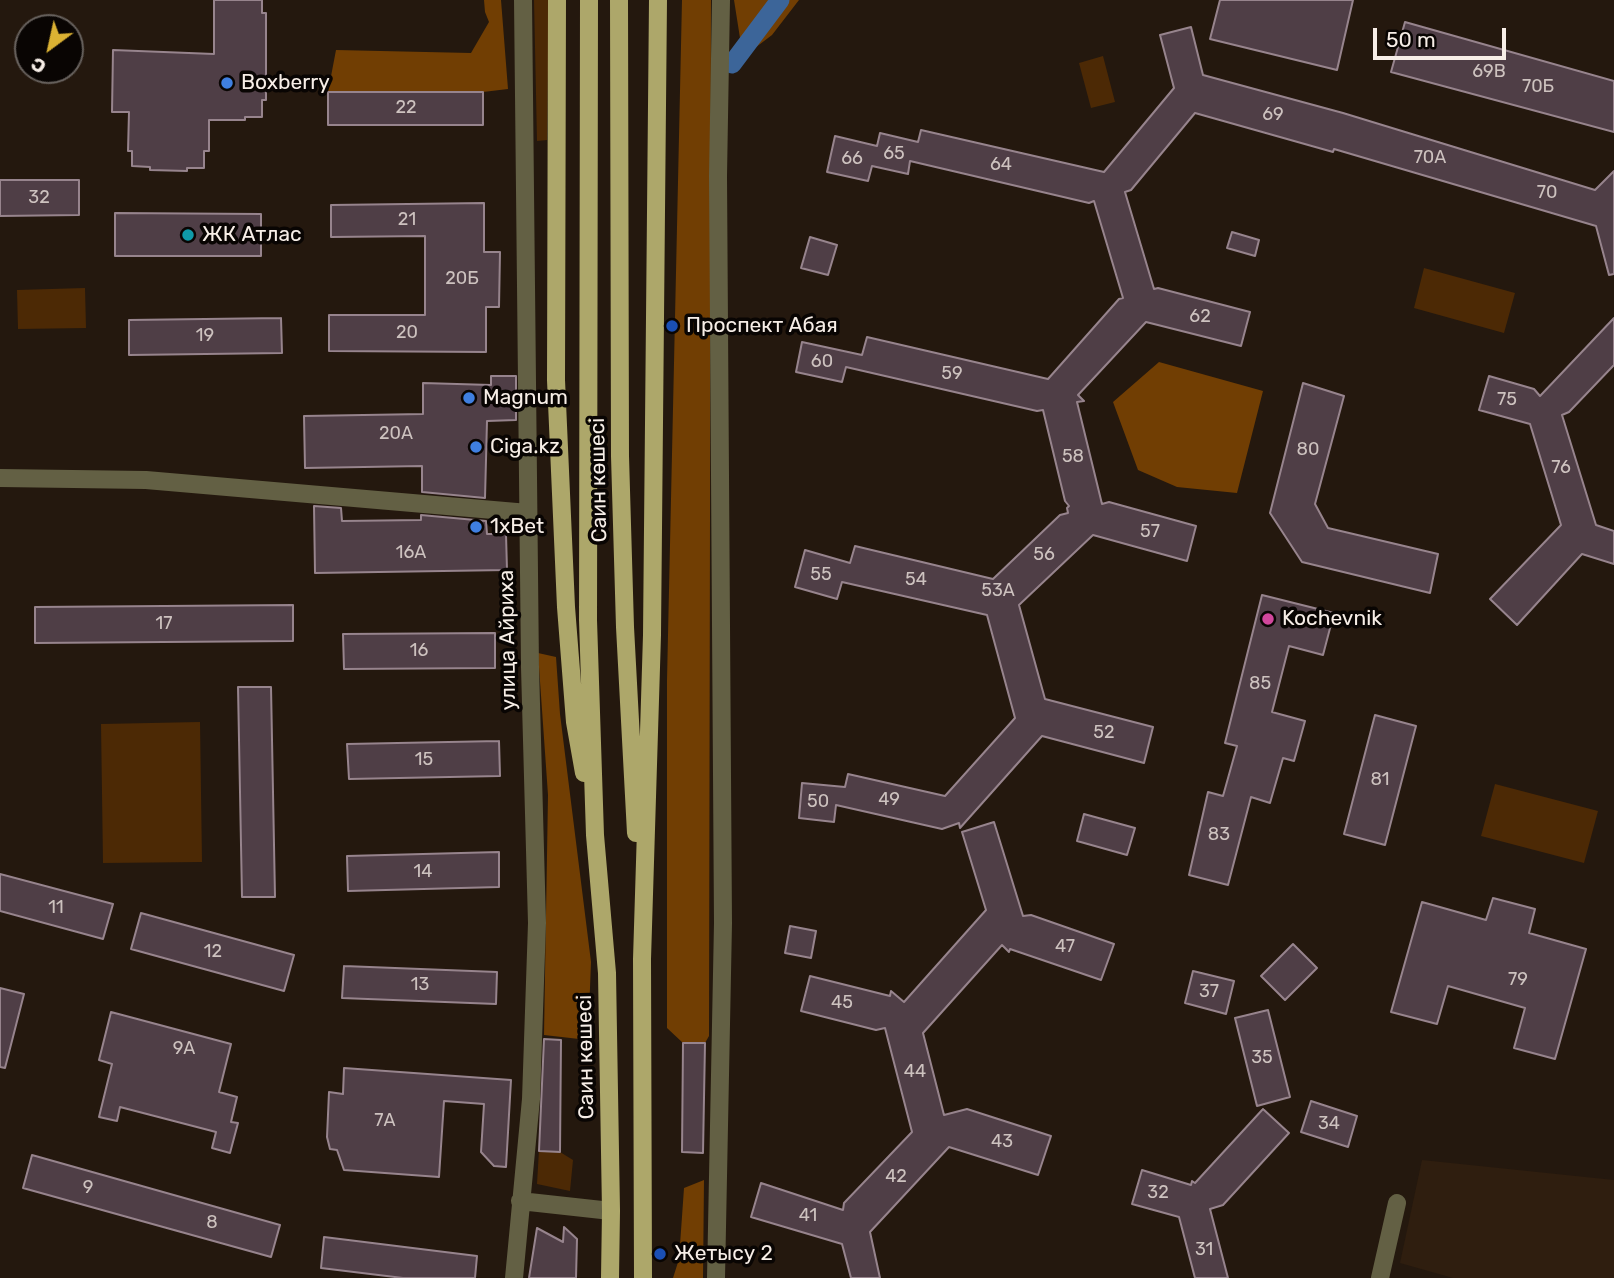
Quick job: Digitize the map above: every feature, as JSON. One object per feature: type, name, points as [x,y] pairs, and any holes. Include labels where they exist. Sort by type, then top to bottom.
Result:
[{"type":"main road","name":"Саин көшесі","points":[[557,0],[556,380],[566,607],[575,722],[595,835]]},
{"type":"main road","name":"Саин көшесі","points":[[589,0],[589,620],[595,835],[607,973],[610,1278]]},
{"type":"main road","name":"Саин көшесі","points":[[619,0],[620,456],[625,627],[642,959]]},
{"type":"main road","name":"Саин көшесі","points":[[643,1278],[642,959],[652,635],[658,0]]},
{"type":"street","name":"улица Айриха","points":[[514,1278],[531,1099],[537,923],[528,513],[523,0]]},
{"type":"street","points":[[716,1278],[723,923],[718,176],[721,0]]},
{"type":"street","points":[[527,381],[556,380]]},
{"type":"street","points":[[0,478],[146,480],[528,513]]},
{"type":"street","points":[[520,1201],[611,1211]]},
{"type":"street","points":[[1380,1278],[1397,1203]]},
{"type":"shaded area","points":[[484,0],[501,0],[508,89],[483,92],[328,92],[336,50],[471,53],[489,22]]},
{"type":"shaded area","points":[[534,0],[549,0],[547,140],[537,141]]},
{"type":"shaded area","points":[[682,0],[711,0],[709,1036],[705,1043],[683,1043],[667,1028],[667,680]]},
{"type":"shaded area","points":[[734,0],[799,0],[772,35],[743,57]]},
{"type":"shaded area","points":[[1103,56],[1115,102],[1091,108],[1079,63]]},
{"type":"shaded area","points":[[1424,268],[1515,293],[1504,333],[1414,308]]},
{"type":"shaded area","points":[[85,288],[86,328],[18,329],[17,290]]},
{"type":"shaded area","points":[[1159,362],[1263,391],[1237,493],[1177,487],[1138,470],[1113,402]]},
{"type":"shaded area","points":[[538,653],[556,657],[560,714],[591,962],[588,1040],[544,1035],[548,795]]},
{"type":"shaded area","points":[[200,722],[202,862],[103,863],[101,724]]},
{"type":"shaded area","points":[[1495,784],[1598,811],[1584,863],[1481,836]]},
{"type":"shaded area","points":[[539,1150],[560,1152],[573,1160],[570,1191],[537,1184]]},
{"type":"shaded area","points":[[1422,1160],[1614,1180],[1614,1278],[1453,1278],[1400,1263]]},
{"type":"shaded area","points":[[704,1180],[703,1278],[673,1278],[679,1259],[684,1188]]},
{"type":"building","points":[[214,0],[262,0],[262,13],[266,13],[266,100],[262,100],[262,117],[209,120],[209,151],[204,151],[204,168],[187,168],[187,171],[150,170],[150,167],[132,166],[132,151],[128,151],[129,112],[112,112],[113,50],[214,54]]},
{"type":"building","points":[[1220,0],[1353,0],[1337,70],[1210,39]]},
{"type":"building","points":[[1405,22],[1614,81],[1614,132],[1391,72]]},
{"type":"building","points":[[1191,27],[1203,75],[1343,113],[1595,190],[1614,171],[1614,274],[1609,275],[1596,226],[1334,149],[1333,152],[1195,113],[1131,190],[1125,192],[1154,289],[1250,312],[1241,346],[1146,322],[1078,395],[1084,401],[1077,402],[1102,504],[1109,502],[1196,526],[1187,561],[1093,535],[1019,605],[1045,699],[1153,727],[1144,763],[1042,736],[960,828],[959,823],[942,829],[836,805],[834,822],[799,818],[802,783],[845,787],[848,774],[945,796],[1015,718],[987,615],[842,582],[837,599],[795,587],[805,550],[850,563],[855,546],[993,579],[1060,515],[1068,513],[1069,506],[1065,501],[1043,410],[1037,411],[846,367],[842,382],[796,372],[802,342],[862,355],[867,337],[1048,379],[1119,299],[1123,298],[1094,201],[1089,203],[910,161],[908,174],[872,166],[868,181],[827,172],[835,136],[877,146],[880,133],[918,142],[921,130],[1104,172],[1174,88],[1160,35]]},
{"type":"building","points":[[328,92],[483,92],[483,125],[328,125]]},
{"type":"building","points":[[0,180],[79,180],[79,215],[0,216]]},
{"type":"building","points":[[484,203],[484,252],[500,252],[499,307],[486,307],[486,352],[329,351],[329,315],[425,315],[425,236],[331,237],[331,205]]},
{"type":"building","name":"ЖК Атлас","points":[[115,213],[261,214],[261,256],[115,256]]},
{"type":"building","points":[[1232,232],[1259,240],[1255,256],[1227,248]]},
{"type":"building","points":[[810,237],[837,245],[828,275],[801,268]]},
{"type":"building","points":[[281,318],[282,353],[129,355],[129,320]]},
{"type":"building","points":[[1614,318],[1614,365],[1569,412],[1562,415],[1596,525],[1614,531],[1614,564],[1582,554],[1517,625],[1490,599],[1561,525],[1530,424],[1479,410],[1489,376],[1534,389],[1540,396]]},
{"type":"building","points":[[491,376],[516,376],[516,420],[487,421],[485,498],[422,492],[422,466],[305,468],[304,416],[423,414],[423,383],[491,385]]},
{"type":"building","points":[[1303,383],[1344,396],[1315,504],[1328,528],[1438,554],[1430,593],[1302,562],[1270,513]]},
{"type":"building","points":[[314,506],[341,508],[342,521],[421,520],[421,515],[486,521],[487,534],[506,534],[507,570],[315,573]]},
{"type":"building","points":[[1262,595],[1334,613],[1323,655],[1289,646],[1272,712],[1305,721],[1294,761],[1283,758],[1270,803],[1251,797],[1228,885],[1189,875],[1208,792],[1223,796],[1237,746],[1225,743]]},
{"type":"building","points":[[293,605],[293,641],[35,643],[35,607]]},
{"type":"building","points":[[495,633],[495,668],[344,669],[343,634]]},
{"type":"building","points":[[238,687],[271,687],[275,897],[242,897]]},
{"type":"building","points":[[1375,715],[1416,726],[1385,845],[1344,834]]},
{"type":"building","points":[[499,741],[500,776],[349,779],[347,744]]},
{"type":"building","points":[[1084,814],[1135,828],[1127,855],[1077,841]]},
{"type":"building","points":[[994,822],[1023,916],[1031,915],[1114,944],[1101,980],[1010,949],[1009,952],[1002,945],[923,1033],[944,1115],[967,1109],[1051,1136],[1038,1175],[949,1147],[870,1232],[880,1278],[851,1278],[842,1244],[751,1217],[761,1183],[843,1210],[844,1203],[912,1132],[885,1028],[876,1030],[801,1011],[810,976],[890,996],[891,991],[904,1002],[986,910],[962,832]]},
{"type":"building","points":[[499,852],[499,887],[348,891],[347,856]]},
{"type":"building","points":[[0,874],[113,904],[103,939],[0,911]]},
{"type":"building","points":[[1493,898],[1535,909],[1529,933],[1586,949],[1555,1059],[1514,1048],[1525,1008],[1448,986],[1437,1024],[1391,1012],[1422,902],[1486,920]]},
{"type":"building","points":[[141,913],[294,955],[284,991],[131,949]]},
{"type":"building","points":[[790,926],[816,931],[811,958],[785,953]]},
{"type":"building","points":[[1293,944],[1317,968],[1285,1000],[1261,976]]},
{"type":"building","points":[[344,966],[497,972],[496,1004],[342,998]]},
{"type":"building","points":[[1193,971],[1234,981],[1226,1014],[1185,1003]]},
{"type":"building","points":[[0,988],[24,994],[5,1068],[0,1067]]},
{"type":"building","points":[[1268,1010],[1290,1097],[1257,1106],[1235,1018]]},
{"type":"building","points":[[111,1012],[231,1044],[219,1092],[237,1097],[231,1122],[238,1123],[230,1153],[212,1148],[216,1132],[120,1107],[117,1121],[99,1117],[112,1064],[99,1060]]},
{"type":"building","points":[[544,1039],[561,1040],[560,1152],[539,1151]]},
{"type":"building","points":[[683,1043],[705,1043],[703,1153],[682,1152]]},
{"type":"building","points":[[344,1068],[511,1080],[506,1167],[494,1166],[481,1152],[484,1104],[444,1101],[439,1177],[344,1170],[337,1150],[330,1149],[327,1137],[329,1092],[343,1094]]},
{"type":"building","points":[[1311,1101],[1357,1116],[1348,1147],[1301,1132]]},
{"type":"building","points":[[1263,1109],[1289,1133],[1223,1205],[1210,1209],[1228,1278],[1195,1278],[1179,1217],[1132,1204],[1142,1170],[1191,1185],[1192,1181],[1195,1183]]},
{"type":"building","points":[[32,1155],[280,1225],[271,1257],[23,1188]]},
{"type":"building","points":[[564,1227],[577,1239],[576,1278],[529,1278],[537,1228],[563,1242]]},
{"type":"building","points":[[324,1237],[477,1256],[475,1278],[403,1278],[321,1268]]},
{"type":"waterway","points":[[732,64],[780,0]]},
{"type":"place","name":"Boxberry","points":[[227,83]]},
{"type":"place","name":"ЖК Атлас","points":[[188,235]]},
{"type":"place","name":"Проспект Абая","points":[[672,326]]},
{"type":"place","name":"Magnum","points":[[469,398]]},
{"type":"place","name":"Ciga.kz","points":[[476,447]]},
{"type":"place","name":"1xBet","points":[[476,527]]},
{"type":"place","name":"Kochevnik","points":[[1268,619]]},
{"type":"place","name":"Жетысу 2","points":[[660,1254]]}]
